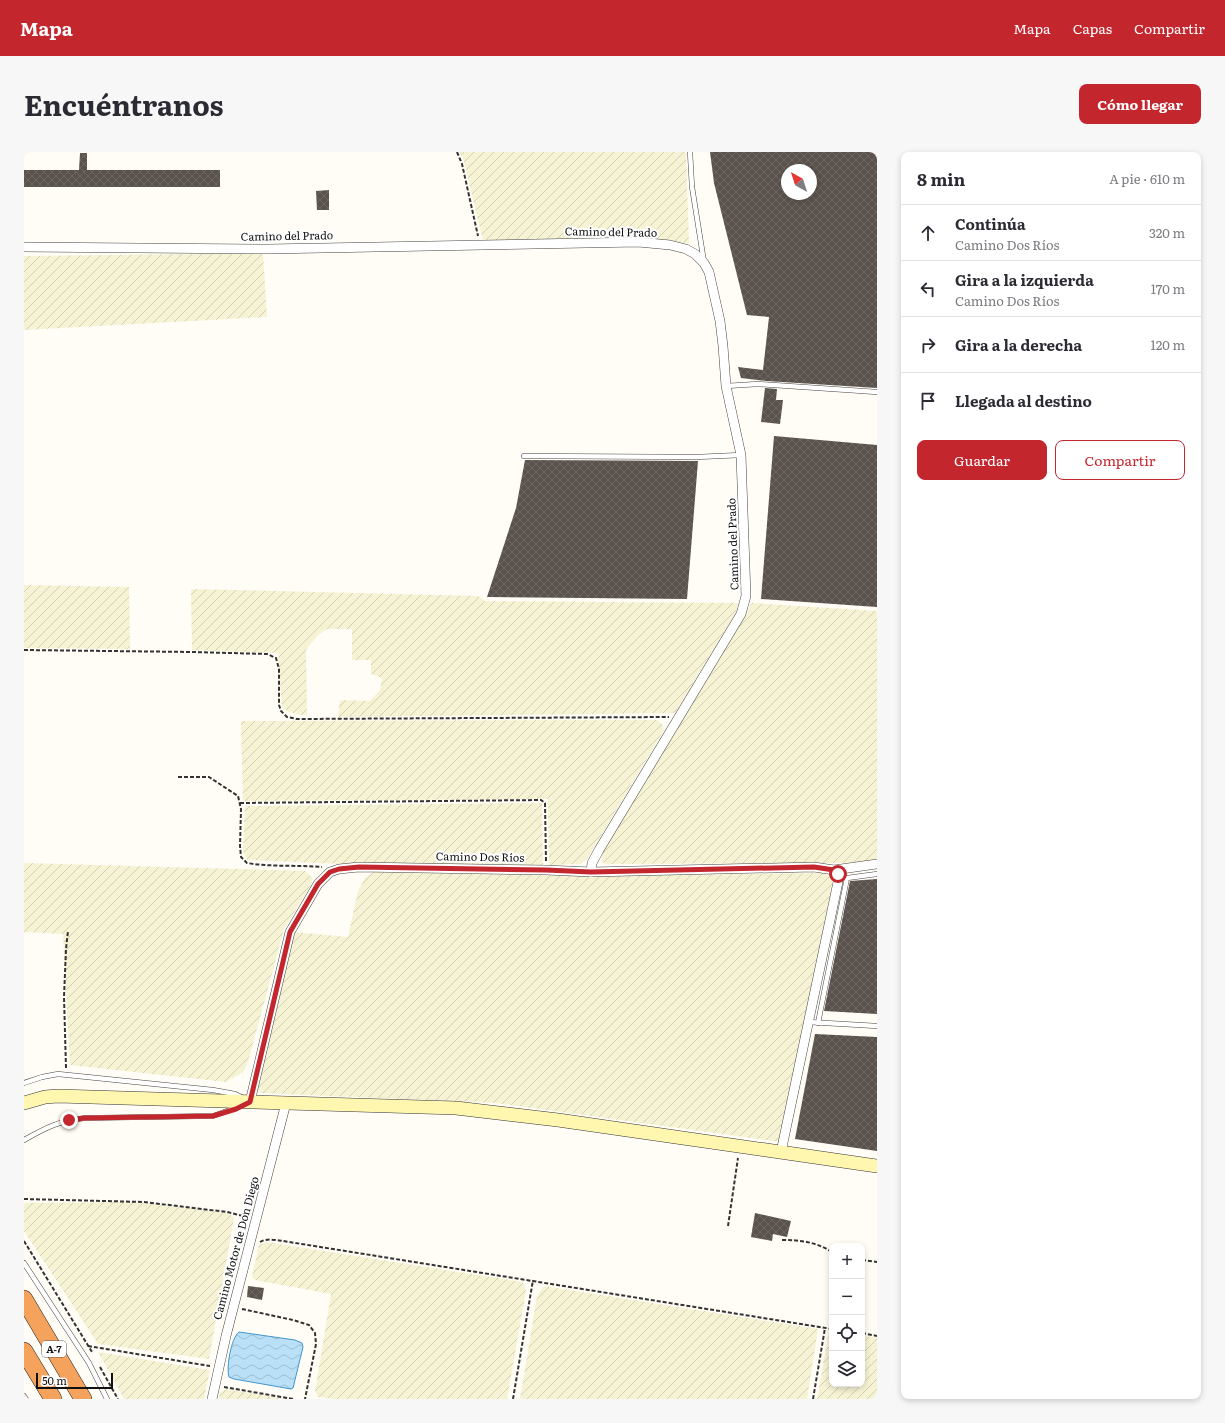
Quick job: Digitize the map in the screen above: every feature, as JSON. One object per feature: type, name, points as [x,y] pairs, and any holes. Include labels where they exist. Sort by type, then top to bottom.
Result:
[{"type":"highway","name":"A-7","points":[[24,1299],[83,1399]]},
{"type":"highway","name":"A-7","points":[[24,1351],[53,1399]]},
{"type":"main road","points":[[24,1103],[45,1097],[58,1096],[456,1108],[558,1120],[877,1166]]},
{"type":"street","name":"Camino del Prado","points":[[24,247],[269,249],[638,242],[686,249],[695,254],[709,272],[720,320],[726,386],[741,455],[746,596],[741,614],[599,850],[592,863],[591,872]]},
{"type":"street","name":"Camino Dos Ríos","points":[[250,1102],[290,932],[318,884],[330,872],[339,869],[359,867],[591,872],[814,867],[834,870],[877,864]]},
{"type":"street","points":[[782,1152],[838,882],[838,874],[834,870]]},
{"type":"street","name":"Camino Motor de Don Diego","points":[[212,1399],[226,1336],[286,1103]]},
{"type":"lane","points":[[690,152],[692,187],[704,264]]},
{"type":"lane","points":[[726,386],[758,384],[877,392]]},
{"type":"lane","points":[[524,456],[697,457],[741,455]]},
{"type":"lane","points":[[818,1023],[848,878],[877,874]]},
{"type":"lane","points":[[808,1022],[877,1026]]},
{"type":"lane","points":[[24,1083],[58,1074],[213,1090],[235,1094],[250,1102]]},
{"type":"lane","points":[[24,1140],[50,1126],[69,1120],[85,1118],[213,1116],[236,1109],[250,1102]]},
{"type":"lane","points":[[24,1263],[89,1363],[107,1399]]},
{"type":"path","points":[[457,152],[462,164],[480,245]]},
{"type":"path","points":[[24,650],[267,654],[276,658],[279,669],[279,705],[281,711],[287,717],[297,719],[679,717]]},
{"type":"path","points":[[178,777],[209,776],[238,796],[241,809],[241,856],[247,863],[266,866],[302,866],[339,869]]},
{"type":"path","points":[[240,803],[541,800],[545,803],[546,870]]},
{"type":"path","points":[[65,1075],[67,1057],[64,997],[68,931]]},
{"type":"path","points":[[728,1226],[739,1147]]},
{"type":"path","points":[[24,1199],[144,1202],[228,1212],[256,1219]]},
{"type":"path","points":[[256,1245],[262,1240],[283,1241],[829,1329]]},
{"type":"path","points":[[782,1240],[807,1241],[829,1251]]},
{"type":"path","points":[[24,1241],[94,1355]]},
{"type":"path","points":[[865,1260],[877,1262]]},
{"type":"path","points":[[513,1399],[533,1280]]},
{"type":"path","points":[[243,1303],[239,1309],[309,1325],[315,1333],[316,1344],[305,1399]]},
{"type":"path","points":[[813,1399],[825,1328]]},
{"type":"path","points":[[865,1334],[877,1336]]},
{"type":"path","points":[[88,1346],[219,1368]]},
{"type":"path","points":[[97,1361],[118,1399]]},
{"type":"path","points":[[220,1388],[223,1387],[293,1399]]},
{"type":"shaded area","points":[[459,152],[686,152],[689,243],[644,239],[483,241],[463,158]]},
{"type":"shaded area","points":[[263,253],[267,317],[24,330],[24,256]]},
{"type":"shaded area","points":[[24,585],[129,587],[130,649],[24,648]]},
{"type":"shaded area","points":[[191,589],[478,596],[485,601],[738,603],[736,612],[675,713],[338,717],[340,700],[370,701],[380,690],[382,678],[371,674],[371,660],[352,660],[352,629],[327,629],[318,635],[306,650],[307,716],[288,712],[282,707],[278,653],[192,650]]},
{"type":"shaded area","points":[[752,603],[877,611],[877,861],[838,863],[606,864],[601,861],[603,852]]},
{"type":"shaded area","points":[[657,720],[662,724],[664,730],[587,859],[581,864],[549,865],[548,799],[243,801],[241,721]]},
{"type":"shaded area","points":[[542,803],[543,865],[342,864],[247,860],[243,851],[245,806]]},
{"type":"shaded area","points":[[24,863],[305,871],[313,878],[310,887],[284,929],[248,1062],[243,1072],[226,1082],[70,1065],[63,934],[24,932]]},
{"type":"shaded area","points":[[373,872],[588,876],[824,873],[832,879],[832,886],[780,1142],[495,1103],[261,1093],[258,1090],[288,949],[294,932],[348,937],[358,891],[365,878]]},
{"type":"shaded area","points":[[134,1202],[228,1213],[234,1218],[209,1359],[98,1344],[24,1231],[24,1203]]},
{"type":"shaded area","points":[[266,1242],[523,1282],[526,1291],[507,1399],[333,1399],[318,1397],[315,1391],[331,1294],[255,1280],[252,1276],[259,1245]]},
{"type":"shaded area","points":[[544,1286],[818,1329],[807,1399],[520,1399],[537,1296]]},
{"type":"shaded area","points":[[829,1330],[829,1387],[865,1387],[865,1336],[877,1338],[877,1399],[817,1399]]},
{"type":"shaded area","points":[[98,1352],[210,1370],[204,1399],[124,1399]]},
{"type":"shaded area","points":[[226,1389],[287,1399],[219,1399],[220,1392]]},
{"type":"water","points":[[239,1332],[295,1340],[302,1343],[303,1347],[293,1388],[291,1389],[229,1377],[228,1367],[230,1353],[236,1335]]},
{"type":"building","points":[[710,152],[877,152],[877,388],[741,378],[738,367],[763,370],[769,317],[747,315],[714,183]]},
{"type":"building","points":[[80,153],[87,153],[87,170],[220,170],[220,187],[24,187],[24,170],[79,170]]},
{"type":"building","points":[[329,190],[329,210],[317,210],[316,191]]},
{"type":"building","points":[[765,388],[777,389],[776,400],[783,400],[780,424],[761,422]]},
{"type":"building","points":[[774,436],[877,445],[877,607],[761,599]]},
{"type":"building","points":[[525,460],[698,461],[687,599],[487,597],[516,508]]},
{"type":"building","points":[[877,879],[877,1014],[824,1011],[850,881]]},
{"type":"building","points":[[815,1034],[877,1037],[877,1151],[795,1139]]},
{"type":"building","points":[[755,1213],[791,1221],[787,1237],[773,1234],[772,1241],[751,1237]]},
{"type":"building","points":[[248,1286],[264,1288],[262,1300],[247,1297]]},
{"type":"route","points":[[69,1120],[85,1118],[213,1116],[236,1109],[250,1102],[290,932],[318,884],[330,872],[339,869],[359,867],[591,872],[814,867],[834,870],[838,874]]}]
